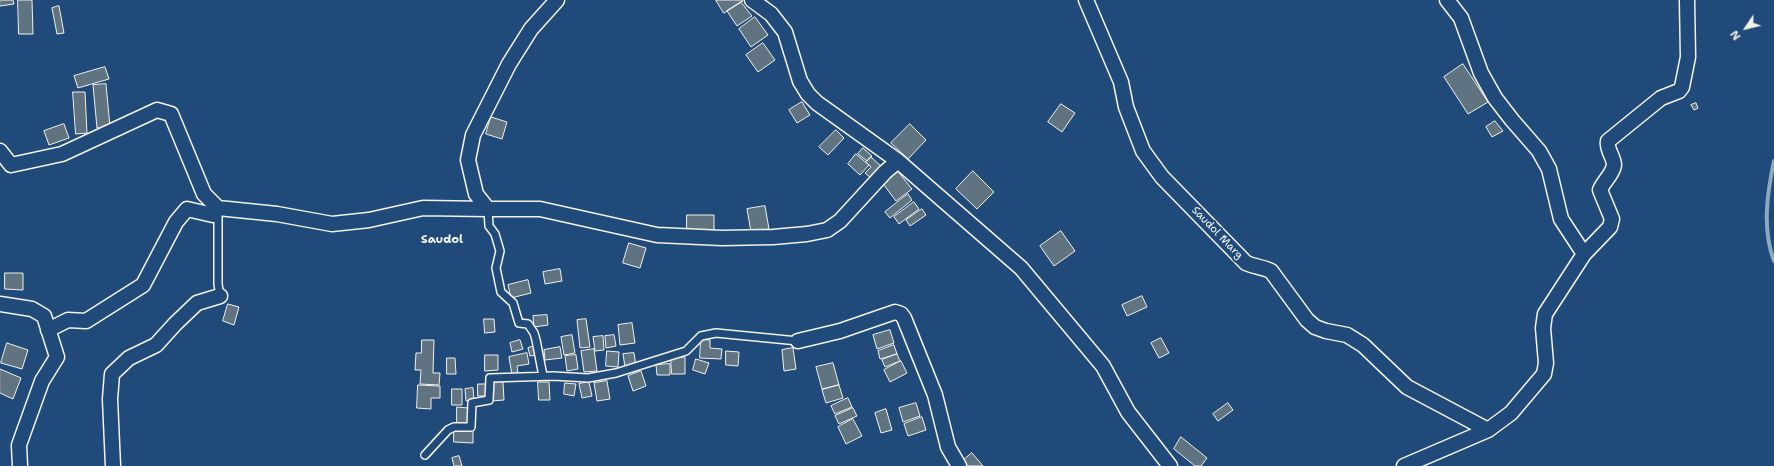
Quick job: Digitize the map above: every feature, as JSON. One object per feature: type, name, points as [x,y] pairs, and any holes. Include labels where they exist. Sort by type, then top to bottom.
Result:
[{"type":"street","points":[[488,209],[476,194],[468,160],[473,135],[509,64],[531,29],[557,0]]},
{"type":"street","points":[[752,0],[771,14],[785,32],[800,81],[808,94],[817,103],[898,161],[1021,268],[1103,366],[1128,412],[1170,466]]},
{"type":"street","name":"Saudol Marg","points":[[1086,0],[1121,82],[1126,107],[1143,151],[1162,177],[1246,263],[1256,267],[1264,267],[1271,271],[1307,320],[1315,327],[1326,331],[1347,335],[1363,345],[1407,387],[1488,430]]},
{"type":"street","points":[[1447,0],[1461,18],[1481,73],[1495,98],[1539,151],[1548,169],[1560,219],[1584,254]]},
{"type":"street","points":[[1404,466],[1488,430],[1511,413],[1544,374],[1546,363],[1543,328],[1545,314],[1584,254],[1610,227],[1612,219],[1601,197],[1600,190],[1613,170],[1614,165],[1607,144],[1608,141],[1661,98],[1679,91],[1682,87],[1688,57],[1687,0]]},
{"type":"street","points":[[0,151],[11,165],[62,154],[157,110],[171,114],[204,194],[218,208],[277,214],[332,224],[368,220],[423,208],[540,209],[657,235],[722,238],[773,237],[807,234],[827,230],[840,221],[885,172],[898,161]]},
{"type":"street","points":[[48,330],[68,320],[86,321],[143,285],[176,222],[186,209],[213,215],[218,208]]},
{"type":"street","points":[[113,466],[110,399],[112,374],[129,358],[156,345],[197,302],[220,296]]},
{"type":"street","points":[[0,304],[32,309],[44,316],[57,357],[42,381],[19,445],[20,466]]},
{"type":"street","points":[[798,341],[840,331],[895,312],[901,314],[936,394],[948,447],[959,466]]},
{"type":"lane","points":[[218,208],[218,284],[220,296]]},
{"type":"lane","points":[[488,209],[489,226],[495,234],[500,251],[496,268],[501,292],[513,303],[519,322],[528,324],[534,333],[542,376]]},
{"type":"lane","points":[[425,455],[448,430],[454,427],[471,427],[472,403],[489,400],[490,378],[542,376],[588,378],[616,373],[686,351],[701,336],[716,333],[798,341]]},
{"type":"building","points":[[0,0],[13,0],[14,4],[0,6]]},
{"type":"building","points":[[18,0],[32,0],[33,34],[19,34]]},
{"type":"building","points":[[716,0],[742,0],[743,1],[724,13]]},
{"type":"building","points":[[741,2],[752,16],[737,26],[727,11]]},
{"type":"building","points":[[59,6],[64,33],[57,34],[52,8]]},
{"type":"building","points":[[755,17],[768,35],[751,47],[739,29]]},
{"type":"building","points":[[763,43],[775,60],[758,72],[746,55]]},
{"type":"building","points":[[1463,64],[1488,102],[1468,114],[1444,77]]},
{"type":"building","points":[[105,67],[109,79],[78,88],[74,76]]},
{"type":"building","points":[[106,84],[110,127],[97,128],[93,85]]},
{"type":"building","points":[[73,92],[85,92],[87,133],[76,134]]},
{"type":"building","points":[[802,102],[810,115],[797,123],[789,110]]},
{"type":"building","points":[[1696,103],[1698,108],[1694,110],[1691,105]]},
{"type":"building","points":[[1061,104],[1075,113],[1062,132],[1048,122]]},
{"type":"building","points":[[491,117],[507,122],[502,139],[486,134]]},
{"type":"building","points":[[1495,121],[1503,131],[1492,137],[1486,127]]},
{"type":"building","points":[[64,124],[69,138],[49,145],[44,131]]},
{"type":"building","points":[[910,124],[926,140],[908,159],[891,143]]},
{"type":"building","points":[[836,130],[844,138],[828,155],[819,147]]},
{"type":"building","points":[[863,148],[872,156],[867,161],[858,154]]},
{"type":"building","points":[[856,154],[869,165],[860,175],[848,164]]},
{"type":"building","points":[[871,157],[882,167],[871,178],[865,173],[871,167],[866,162]]},
{"type":"building","points":[[896,169],[912,189],[896,201],[881,181]]},
{"type":"building","points":[[973,171],[994,192],[977,209],[956,189]]},
{"type":"building","points":[[908,194],[912,200],[890,218],[885,212]]},
{"type":"building","points":[[914,202],[919,209],[899,224],[894,217]]},
{"type":"building","points":[[765,206],[769,229],[751,232],[747,209]]},
{"type":"building","points":[[922,209],[926,215],[910,226],[906,220]]},
{"type":"building","points":[[687,215],[714,215],[714,235],[687,235]]},
{"type":"building","points":[[1061,231],[1075,251],[1054,266],[1040,246]]},
{"type":"building","points":[[629,243],[646,248],[640,268],[623,263]]},
{"type":"building","points":[[560,269],[562,281],[545,284],[543,272]]},
{"type":"building","points":[[5,273],[23,273],[23,290],[5,289]]},
{"type":"building","points":[[528,280],[531,293],[511,298],[508,285]]},
{"type":"building","points":[[1142,296],[1147,307],[1127,316],[1122,305]]},
{"type":"building","points":[[228,304],[239,307],[234,325],[223,321]]},
{"type":"building","points":[[547,315],[548,325],[534,327],[533,316]]},
{"type":"building","points":[[484,319],[494,319],[495,332],[485,333]]},
{"type":"building","points":[[586,319],[590,347],[580,348],[577,320]]},
{"type":"building","points":[[632,323],[635,343],[620,345],[618,325]]},
{"type":"building","points":[[890,330],[894,343],[877,349],[873,335]]},
{"type":"building","points":[[572,335],[575,353],[564,355],[561,337]]},
{"type":"building","points":[[614,335],[616,346],[606,348],[605,336]]},
{"type":"building","points":[[603,336],[604,350],[595,351],[593,337]]},
{"type":"building","points":[[1161,338],[1169,353],[1159,358],[1151,343]]},
{"type":"building","points":[[701,339],[710,340],[710,348],[722,349],[721,359],[700,358]]},
{"type":"building","points":[[422,340],[434,340],[433,373],[440,373],[439,385],[420,384],[421,370],[415,370],[416,353],[421,353]]},
{"type":"building","points":[[520,340],[523,349],[512,352],[510,343]]},
{"type":"building","points":[[7,343],[28,350],[22,369],[1,363]]},
{"type":"building","points":[[894,345],[897,354],[880,359],[878,351]]},
{"type":"building","points":[[535,346],[537,355],[530,356],[528,348]]},
{"type":"building","points":[[560,347],[562,358],[545,360],[544,350]]},
{"type":"building","points":[[793,348],[796,369],[784,371],[782,350]]},
{"type":"building","points":[[594,349],[597,371],[584,372],[581,351]]},
{"type":"building","points":[[607,351],[619,352],[618,367],[606,366]]},
{"type":"building","points":[[726,351],[739,352],[738,366],[726,365]]},
{"type":"building","points":[[527,353],[529,364],[517,366],[518,374],[512,375],[509,357]]},
{"type":"building","points":[[634,353],[636,366],[625,367],[623,354]]},
{"type":"building","points":[[897,354],[900,361],[885,367],[882,360]]},
{"type":"building","points":[[485,355],[498,355],[498,370],[485,371]]},
{"type":"building","points":[[576,355],[578,369],[567,371],[565,356]]},
{"type":"building","points":[[671,357],[685,357],[685,374],[672,374]]},
{"type":"building","points":[[447,358],[455,358],[456,374],[447,374]]},
{"type":"building","points":[[696,359],[709,363],[705,374],[693,370]]},
{"type":"building","points":[[901,361],[907,373],[890,382],[884,370]]},
{"type":"building","points":[[833,363],[839,385],[822,389],[816,367]]},
{"type":"building","points":[[670,364],[670,375],[657,375],[656,365]]},
{"type":"building","points":[[0,369],[21,378],[13,399],[0,393]]},
{"type":"building","points":[[641,371],[646,386],[633,391],[628,376]]},
{"type":"building","points":[[607,381],[610,399],[597,401],[594,383]]},
{"type":"building","points":[[503,382],[504,400],[492,401],[491,383]]},
{"type":"building","points":[[538,382],[549,382],[550,400],[539,400]]},
{"type":"building","points":[[589,382],[592,396],[582,398],[579,384]]},
{"type":"building","points":[[565,383],[576,384],[574,396],[564,394]]},
{"type":"building","points":[[478,384],[487,384],[487,396],[478,396]]},
{"type":"building","points":[[418,385],[440,386],[440,398],[431,398],[431,409],[417,408]]},
{"type":"building","points":[[839,385],[843,398],[826,403],[822,390]]},
{"type":"building","points":[[473,388],[474,400],[466,401],[465,389]]},
{"type":"building","points":[[452,389],[462,389],[462,405],[452,405]]},
{"type":"building","points":[[848,398],[852,407],[835,414],[831,406]]},
{"type":"building","points":[[916,403],[920,416],[903,422],[899,408]]},
{"type":"building","points":[[1228,403],[1233,410],[1218,421],[1213,414]]},
{"type":"building","points":[[457,407],[468,408],[468,424],[457,424]]},
{"type":"building","points":[[853,408],[857,416],[839,424],[835,416]]},
{"type":"building","points":[[886,409],[892,430],[881,433],[875,413]]},
{"type":"building","points":[[922,417],[926,430],[908,436],[904,424]]},
{"type":"building","points":[[853,419],[862,436],[846,444],[838,427]]},
{"type":"building","points":[[454,428],[473,428],[473,443],[454,442]]},
{"type":"building","points":[[1181,437],[1207,458],[1201,466],[1195,466],[1174,449]]},
{"type":"building","points":[[972,453],[983,466],[961,466],[959,464]]},
{"type":"building","points":[[459,456],[462,466],[454,466],[452,458]]},
{"type":"waterway","points":[[1774,161],[1769,186],[1767,211],[1768,237],[1774,261]]},
{"type":"district","name":"Saudol","points":[[442,240]]}]
